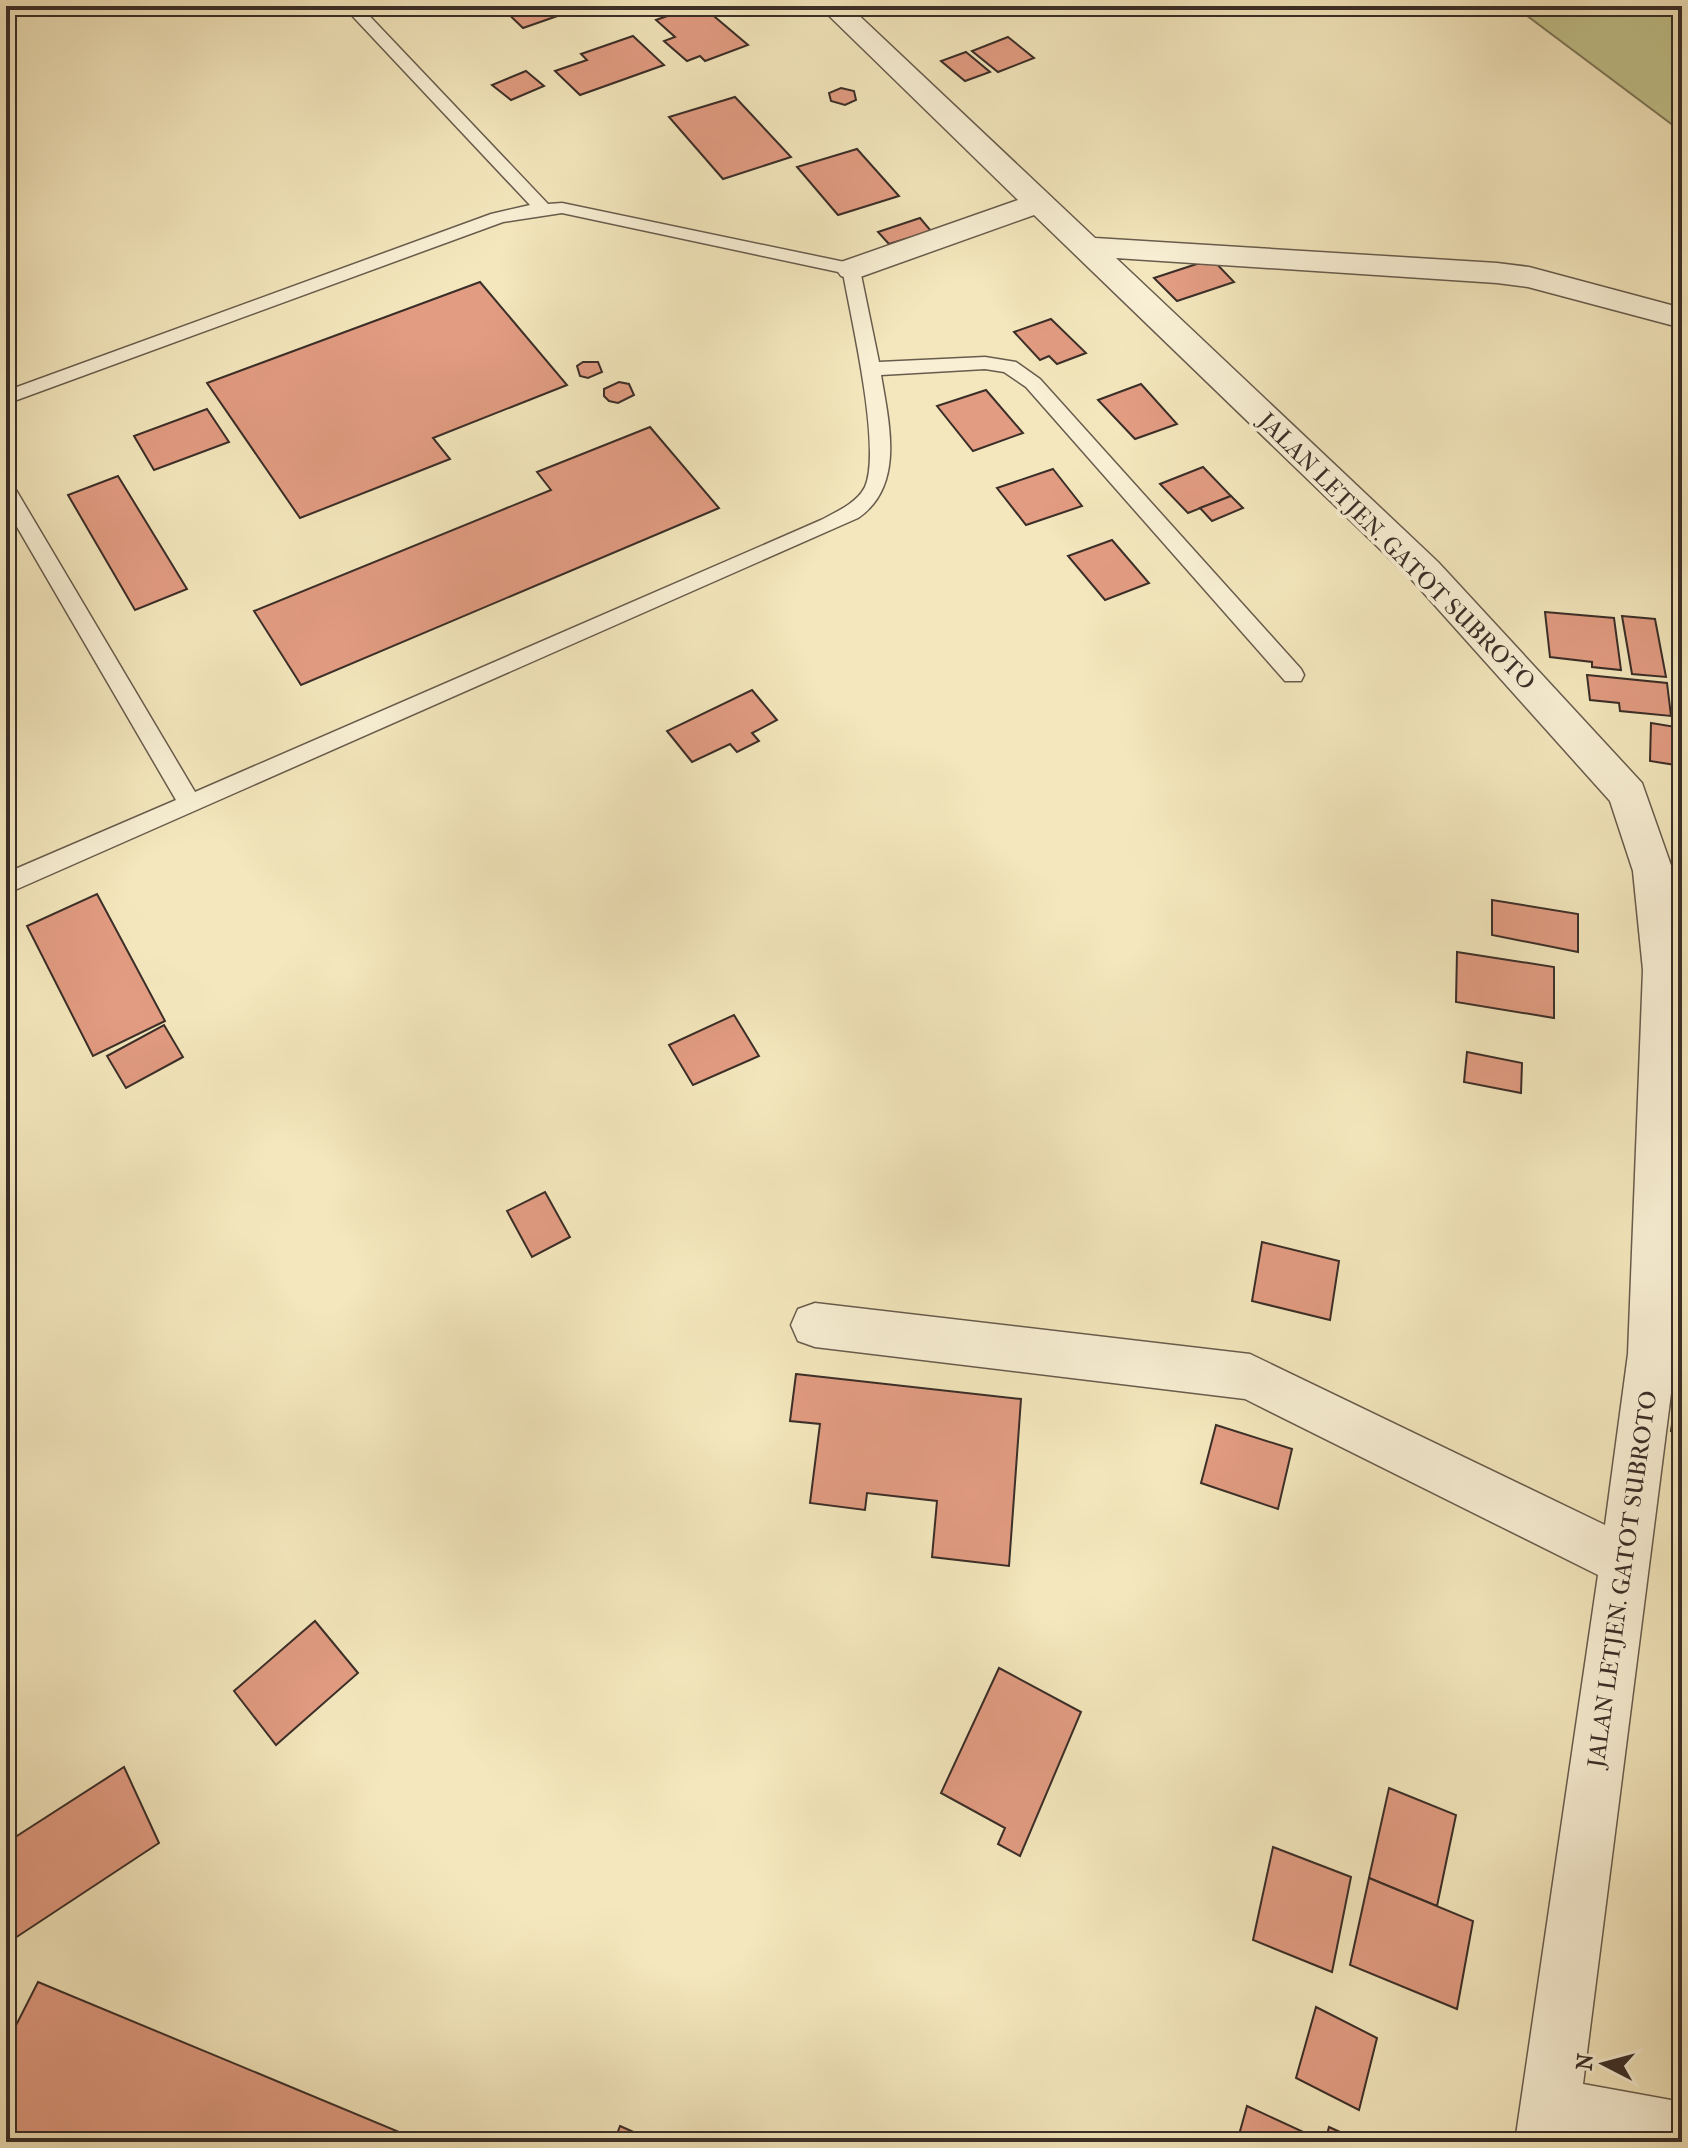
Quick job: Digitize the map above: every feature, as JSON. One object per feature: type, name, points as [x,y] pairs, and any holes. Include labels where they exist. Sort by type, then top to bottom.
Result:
[{"type":"street","name":"JALAN LETJEN. GATOT SUBROTO","points":[[833,6],[1425,571],[1628,794],[1653,871],[1664,970],[1652,1354],[1547,2125]]},
{"type":"street","points":[[852,269],[1040,202]]},
{"type":"street","points":[[1086,247],[1497,273],[1529,277],[1682,318]]},
{"type":"street","points":[[815,1325],[1250,1377],[1626,1562]]},
{"type":"street","points":[[1547,2125],[1682,2132]]},
{"type":"lane","points":[[351,6],[542,208]]},
{"type":"lane","points":[[6,398],[497,218],[542,208],[582,210],[852,269],[880,447],[877,484],[861,507],[814,531],[6,884]]},
{"type":"lane","points":[[868,369],[985,363],[1009,366],[1033,383],[1293,675]]},
{"type":"lane","points":[[6,490],[190,804]]},
{"type":"green space","points":[[1514,6],[1682,6],[1682,132]]},
{"type":"building","points":[[500,6],[586,6],[523,28]]},
{"type":"building","points":[[702,6],[748,45],[705,61],[700,56],[687,61],[664,41],[675,37],[656,20]]},
{"type":"building","points":[[633,36],[664,65],[580,95],[555,71],[587,60],[581,54]]},
{"type":"building","points":[[1008,37],[1034,58],[998,72],[972,51]]},
{"type":"building","points":[[966,52],[990,72],[965,81],[941,61]]},
{"type":"building","points":[[526,71],[544,86],[511,100],[492,85]]},
{"type":"building","points":[[841,88],[854,91],[856,100],[845,105],[831,101],[829,93]]},
{"type":"building","points":[[735,97],[791,157],[723,179],[669,117]]},
{"type":"building","points":[[857,149],[899,196],[838,215],[797,167]]},
{"type":"building","points":[[920,218],[931,231],[889,244],[878,232]]},
{"type":"building","points":[[1212,259],[1234,282],[1177,301],[1154,278]]},
{"type":"building","points":[[480,282],[567,385],[433,438],[450,459],[300,518],[207,383]]},
{"type":"building","points":[[1051,319],[1086,353],[1057,364],[1049,356],[1040,360],[1014,332]]},
{"type":"building","points":[[583,362],[598,362],[602,372],[588,378],[580,376],[577,366]]},
{"type":"building","points":[[619,382],[629,384],[634,395],[618,403],[609,401],[604,396],[604,389]]},
{"type":"building","points":[[1141,384],[1177,424],[1135,439],[1098,400]]},
{"type":"building","points":[[986,390],[1023,433],[973,451],[937,406]]},
{"type":"building","points":[[207,409],[229,442],[154,470],[134,436]]},
{"type":"building","points":[[650,427],[719,508],[301,685],[254,611],[551,490],[537,472]]},
{"type":"building","points":[[1203,467],[1231,496],[1188,513],[1160,484]]},
{"type":"building","points":[[1053,469],[1082,506],[1026,525],[997,488]]},
{"type":"building","points":[[118,476],[187,589],[135,610],[68,495]]},
{"type":"building","points":[[1231,496],[1243,508],[1212,521],[1200,508]]},
{"type":"building","points":[[1112,540],[1149,583],[1105,600],[1068,556]]},
{"type":"building","points":[[1545,612],[1614,618],[1621,670],[1592,667],[1592,662],[1550,657]]},
{"type":"building","points":[[1622,616],[1655,619],[1666,677],[1632,674]]},
{"type":"building","points":[[1587,675],[1667,683],[1671,716],[1620,711],[1619,703],[1590,700]]},
{"type":"building","points":[[752,690],[777,720],[752,733],[759,741],[737,752],[730,744],[692,762],[667,731]]},
{"type":"building","points":[[1651,723],[1682,728],[1682,766],[1650,761]]},
{"type":"building","points":[[97,894],[165,1021],[93,1056],[27,926]]},
{"type":"building","points":[[1492,900],[1578,914],[1578,952],[1492,935]]},
{"type":"building","points":[[1457,952],[1554,967],[1554,1018],[1456,1002]]},
{"type":"building","points":[[734,1015],[759,1056],[693,1085],[669,1045]]},
{"type":"building","points":[[164,1025],[183,1057],[126,1088],[107,1056]]},
{"type":"building","points":[[1467,1052],[1522,1063],[1521,1093],[1464,1082]]},
{"type":"building","points":[[545,1192],[570,1237],[532,1257],[507,1211]]},
{"type":"building","points":[[1262,1242],[1339,1261],[1330,1320],[1252,1301]]},
{"type":"building","points":[[796,1374],[1021,1399],[1009,1566],[932,1557],[937,1501],[867,1493],[865,1510],[810,1503],[820,1424],[790,1421]]},
{"type":"building","points":[[1678,1385],[1682,1386],[1682,1435],[1671,1431]]},
{"type":"building","points":[[1216,1425],[1292,1449],[1278,1509],[1201,1483]]},
{"type":"building","points":[[315,1621],[358,1673],[276,1745],[234,1691]]},
{"type":"building","points":[[999,1668],[1081,1712],[1020,1856],[998,1844],[1005,1828],[941,1793]]},
{"type":"building","points":[[124,1767],[159,1843],[6,1944],[6,1843]]},
{"type":"building","points":[[1389,1788],[1456,1815],[1437,1906],[1369,1878]]},
{"type":"building","points":[[1273,1847],[1351,1877],[1332,1972],[1253,1940]]},
{"type":"building","points":[[1369,1878],[1473,1921],[1457,2009],[1350,1965]]},
{"type":"building","points":[[1675,1903],[1682,1904],[1682,1992],[1676,1990]]},
{"type":"building","points":[[38,1982],[404,2134],[401,2142],[6,2142],[6,2045]]},
{"type":"building","points":[[1316,2007],[1377,2038],[1359,2110],[1296,2078]]},
{"type":"building","points":[[1247,2106],[1310,2135],[1309,2142],[1237,2142]]},
{"type":"building","points":[[620,2126],[656,2142],[614,2142]]},
{"type":"building","points":[[1329,2127],[1362,2142],[1325,2142]]}]
